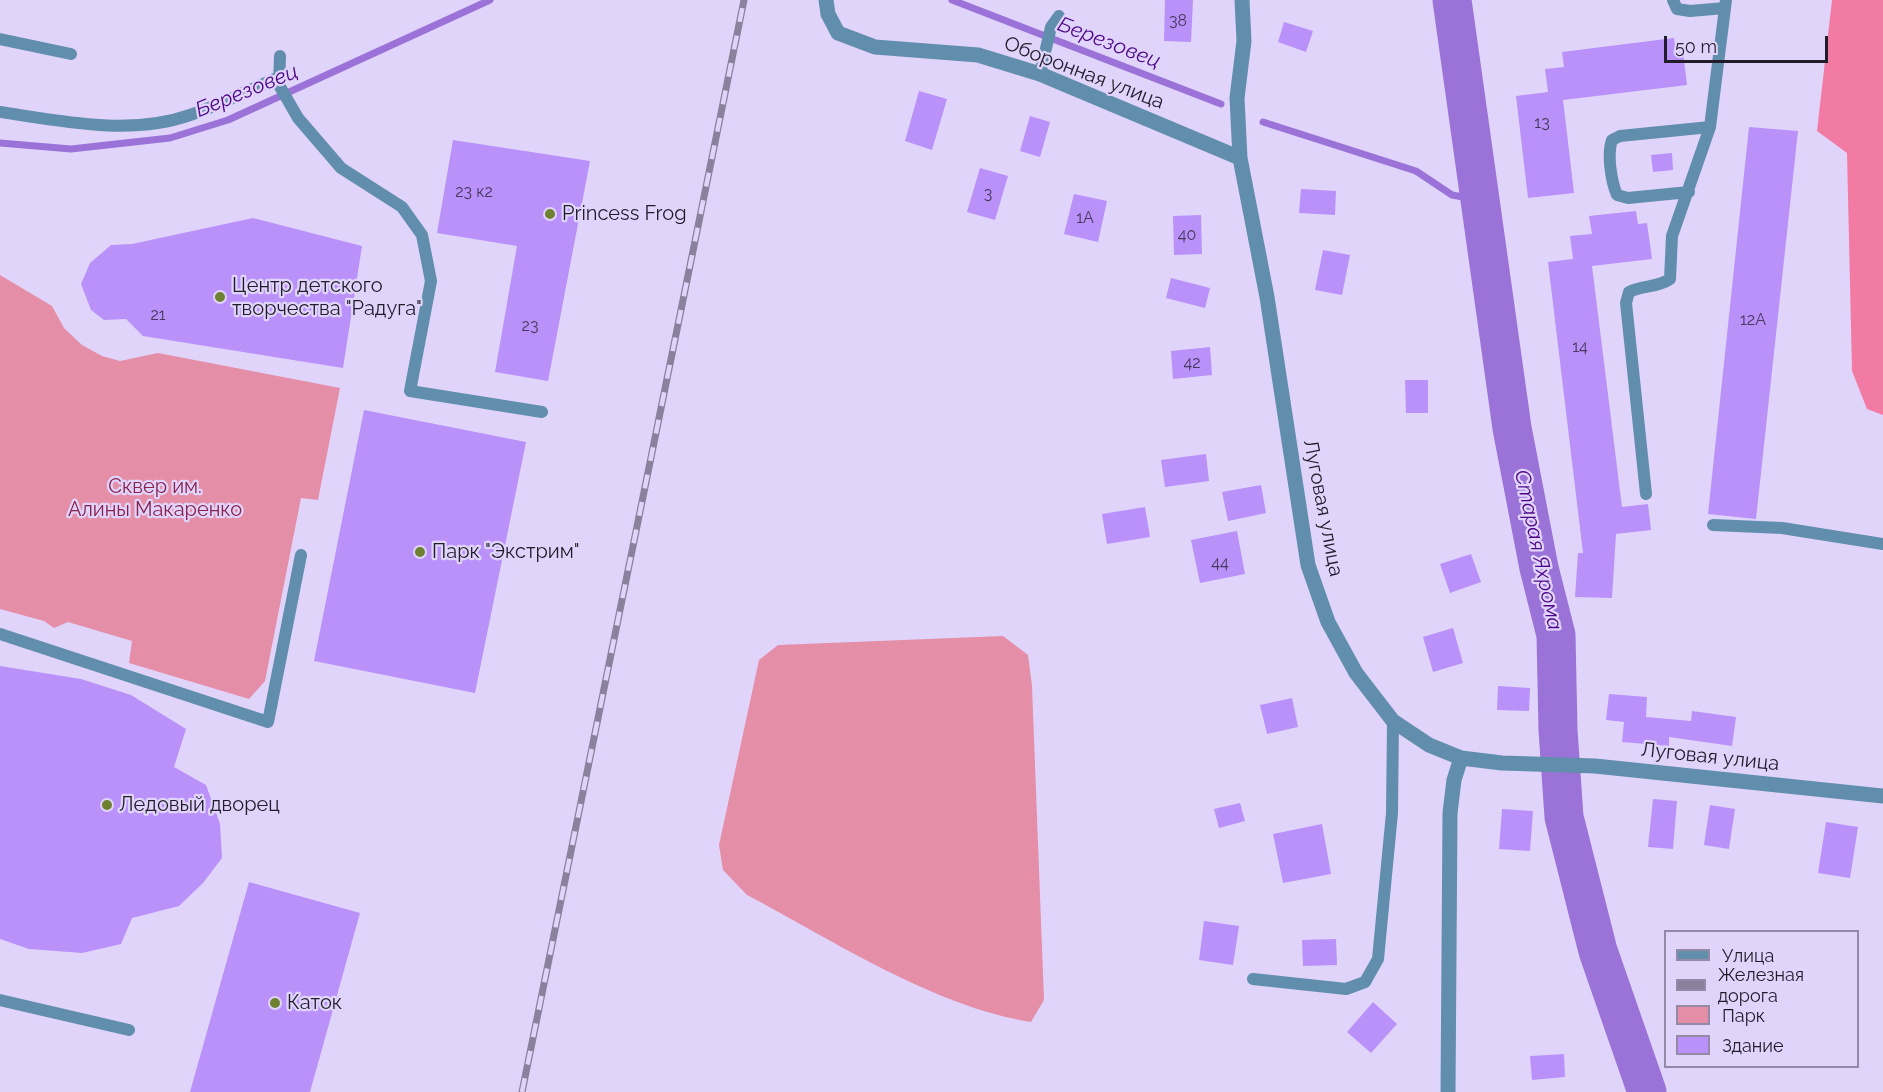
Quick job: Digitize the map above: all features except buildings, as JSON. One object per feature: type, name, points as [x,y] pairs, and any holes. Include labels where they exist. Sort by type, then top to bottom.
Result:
[{"type":"street","name":"Оборонная улица","points":[[826,0],[828,14],[838,33],[875,47],[978,55],[1040,74],[1240,158]]},
{"type":"street","name":"Луговая улица","points":[[1242,0],[1244,41],[1238,99],[1240,158],[1267,297],[1308,564],[1328,622],[1356,673],[1394,721],[1429,745],[1461,758],[1502,763],[1595,766],[1883,796]]},
{"type":"street","points":[[1448,1092],[1450,813],[1454,780],[1461,758]]},
{"type":"lane","points":[[1646,494],[1626,303],[1629,292],[1637,288],[1660,286],[1670,279],[1672,236],[1710,127],[1726,4],[1690,12],[1677,9],[1673,0]]},
{"type":"lane","points":[[1040,74],[1051,27],[1059,16]]},
{"type":"lane","points":[[0,39],[71,54]]},
{"type":"lane","points":[[280,56],[279,81],[298,118],[340,168],[402,207],[422,235],[432,281],[410,391],[542,412]]},
{"type":"lane","points":[[0,112],[69,122],[142,125],[189,116],[279,81]]},
{"type":"lane","points":[[1689,192],[1628,198],[1617,195],[1609,147],[1612,140],[1620,136],[1710,127]]},
{"type":"lane","points":[[1713,525],[1794,529],[1883,544]]},
{"type":"lane","points":[[0,634],[268,722],[301,555]]},
{"type":"lane","points":[[1253,979],[1346,989],[1365,982],[1378,958],[1392,813],[1394,721]]},
{"type":"lane","points":[[0,1000],[129,1030]]},
{"type":"green space","name":"Сквер им. Алины Макаренко","points":[[0,275],[52,306],[64,328],[82,345],[102,356],[120,361],[158,353],[340,388],[318,500],[301,498],[265,681],[249,699],[129,663],[132,641],[68,622],[54,628],[44,621],[0,609]]},
{"type":"green space","points":[[1003,636],[1028,655],[1032,686],[1044,1000],[1031,1022],[995,1014],[922,987],[747,895],[723,870],[719,845],[759,660],[778,645]]},
{"type":"shaded area","points":[[1832,0],[1883,0],[1883,415],[1867,409],[1852,371],[1847,153],[1817,131]]},
{"type":"waterway","name":"Березовец","points":[[0,143],[71,149],[170,138],[228,120],[490,0]]},
{"type":"waterway","name":"Березовец","points":[[952,0],[1221,104]]},
{"type":"waterway","name":"Старая Яхрома","points":[[1452,0],[1512,428],[1539,568],[1556,635],[1558,730],[1564,817],[1598,951],[1647,1092]]},
{"type":"waterway","name":"Березовец","points":[[1263,122],[1416,171],[1452,195],[1463,197],[1477,189]]},
{"type":"railway","points":[[522,1092],[744,0]]},
{"type":"place","name":"Princess Frog","points":[[550,214]]},
{"type":"place","name":"Центр детского творчества \"Радуга\"","points":[[220,297]]},
{"type":"place","name":"Парк \"Экстрим\"","points":[[420,552]]},
{"type":"place","name":"Ледовый дворец","points":[[107,805]]},
{"type":"place","name":"Каток","points":[[275,1003]]}]
